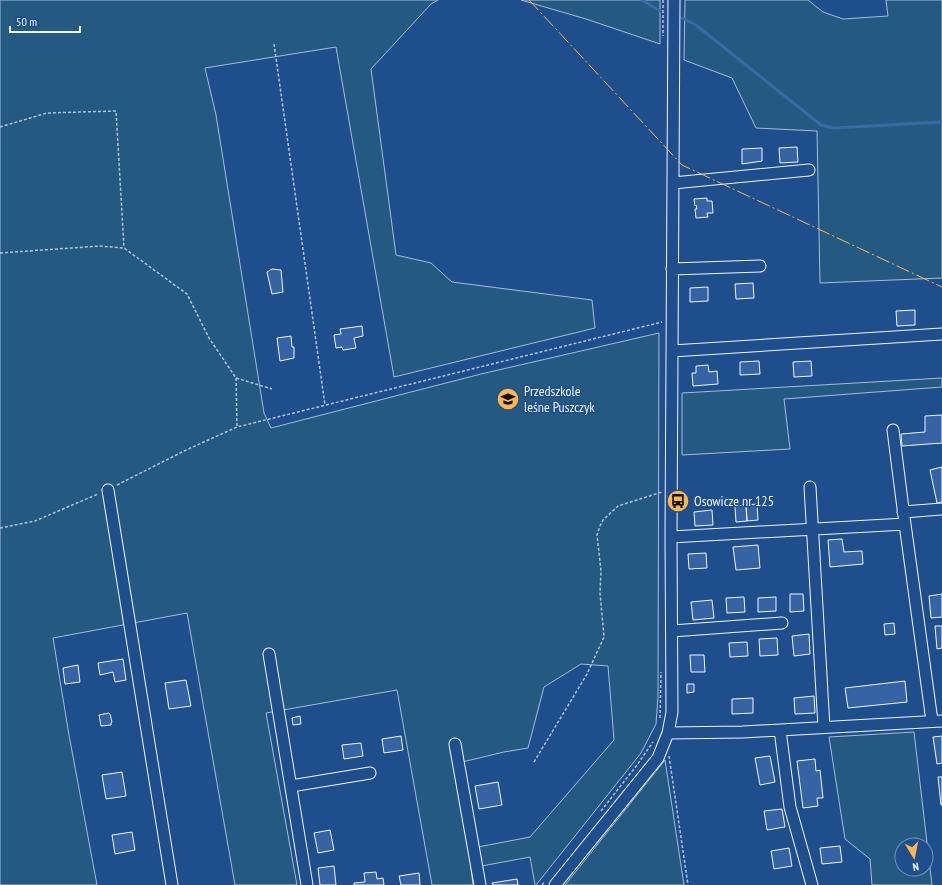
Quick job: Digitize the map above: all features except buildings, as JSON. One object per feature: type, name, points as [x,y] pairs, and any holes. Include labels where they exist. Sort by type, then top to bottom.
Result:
[{"type":"street","points":[[551,882],[658,758],[668,733],[672,712],[672,351],[667,321],[672,268],[674,0]]},
{"type":"street","points":[[673,182],[809,170]]},
{"type":"street","points":[[672,268],[760,266]]},
{"type":"street","points":[[672,351],[942,334]]},
{"type":"street","points":[[668,733],[743,732],[937,721],[903,512],[893,430]]},
{"type":"street","points":[[810,487],[824,727]]},
{"type":"street","points":[[108,490],[172,885]]},
{"type":"street","points":[[903,512],[942,509]]},
{"type":"street","points":[[671,537],[905,524]]},
{"type":"street","points":[[672,631],[782,623]]},
{"type":"street","points":[[269,654],[307,885]]},
{"type":"street","points":[[780,730],[790,807],[812,885]]},
{"type":"street","points":[[455,744],[480,885]]},
{"type":"street","points":[[291,786],[370,773]]},
{"type":"path","points":[[663,0],[663,36]]},
{"type":"path","points":[[274,44],[325,405]]},
{"type":"path","points":[[0,127],[47,113],[116,111],[124,248]]},
{"type":"path","points":[[0,253],[100,246],[124,248],[187,294],[209,338],[236,378],[237,427]]},
{"type":"path","points":[[661,315],[667,321]]},
{"type":"path","points":[[0,528],[35,521],[49,516],[108,490],[184,451],[237,427],[667,321]]},
{"type":"path","points":[[236,378],[272,389]]},
{"type":"path","points":[[534,762],[587,674],[604,637],[600,593],[601,571],[597,535],[603,520],[618,506],[671,488]]},
{"type":"path","points":[[659,724],[661,667]]},
{"type":"path","points":[[599,813],[637,765],[656,736]]},
{"type":"path","points":[[664,745],[670,759],[688,885]]},
{"type":"path","points":[[542,885],[551,882]]},
{"type":"shaded area","points":[[0,0],[438,0],[431,4],[371,69],[396,255],[431,263],[452,282],[592,300],[595,328],[394,377],[336,47],[205,68],[216,115],[264,413],[271,428],[481,374],[659,333],[658,696],[656,724],[641,753],[536,885],[530,857],[471,868],[473,885],[432,885],[397,690],[266,713],[297,885],[235,885],[187,613],[53,638],[69,735],[97,885],[0,885]],"holes":[[[581,664],[608,666],[614,740],[530,837],[473,848],[458,763],[528,748],[544,687]]]},
{"type":"shaded area","points":[[521,0],[660,0],[660,44],[586,19]]},
{"type":"shaded area","points":[[685,0],[808,0],[823,12],[843,19],[888,16],[886,0],[942,0],[942,278],[820,283],[817,131],[756,128],[732,78],[684,60]]},
{"type":"shaded area","points":[[942,378],[942,387],[784,399],[790,449],[682,455],[682,393]]},
{"type":"shaded area","points":[[914,732],[926,837],[894,837],[894,877],[931,877],[932,885],[872,885],[870,859],[845,839],[829,737]]},
{"type":"shaded area","points":[[665,760],[684,885],[565,885]]},
{"type":"waterway","points":[[642,0],[660,11]]},
{"type":"waterway","points":[[682,18],[696,25],[821,125],[834,128],[942,122]]},
{"type":"power","points":[[529,0],[682,165],[942,287]]},
{"type":"place","name":"Przedszkole leśne Puszczyk","points":[[508,399]]},
{"type":"place","name":"Osowicze nr 125","points":[[678,501]]}]
